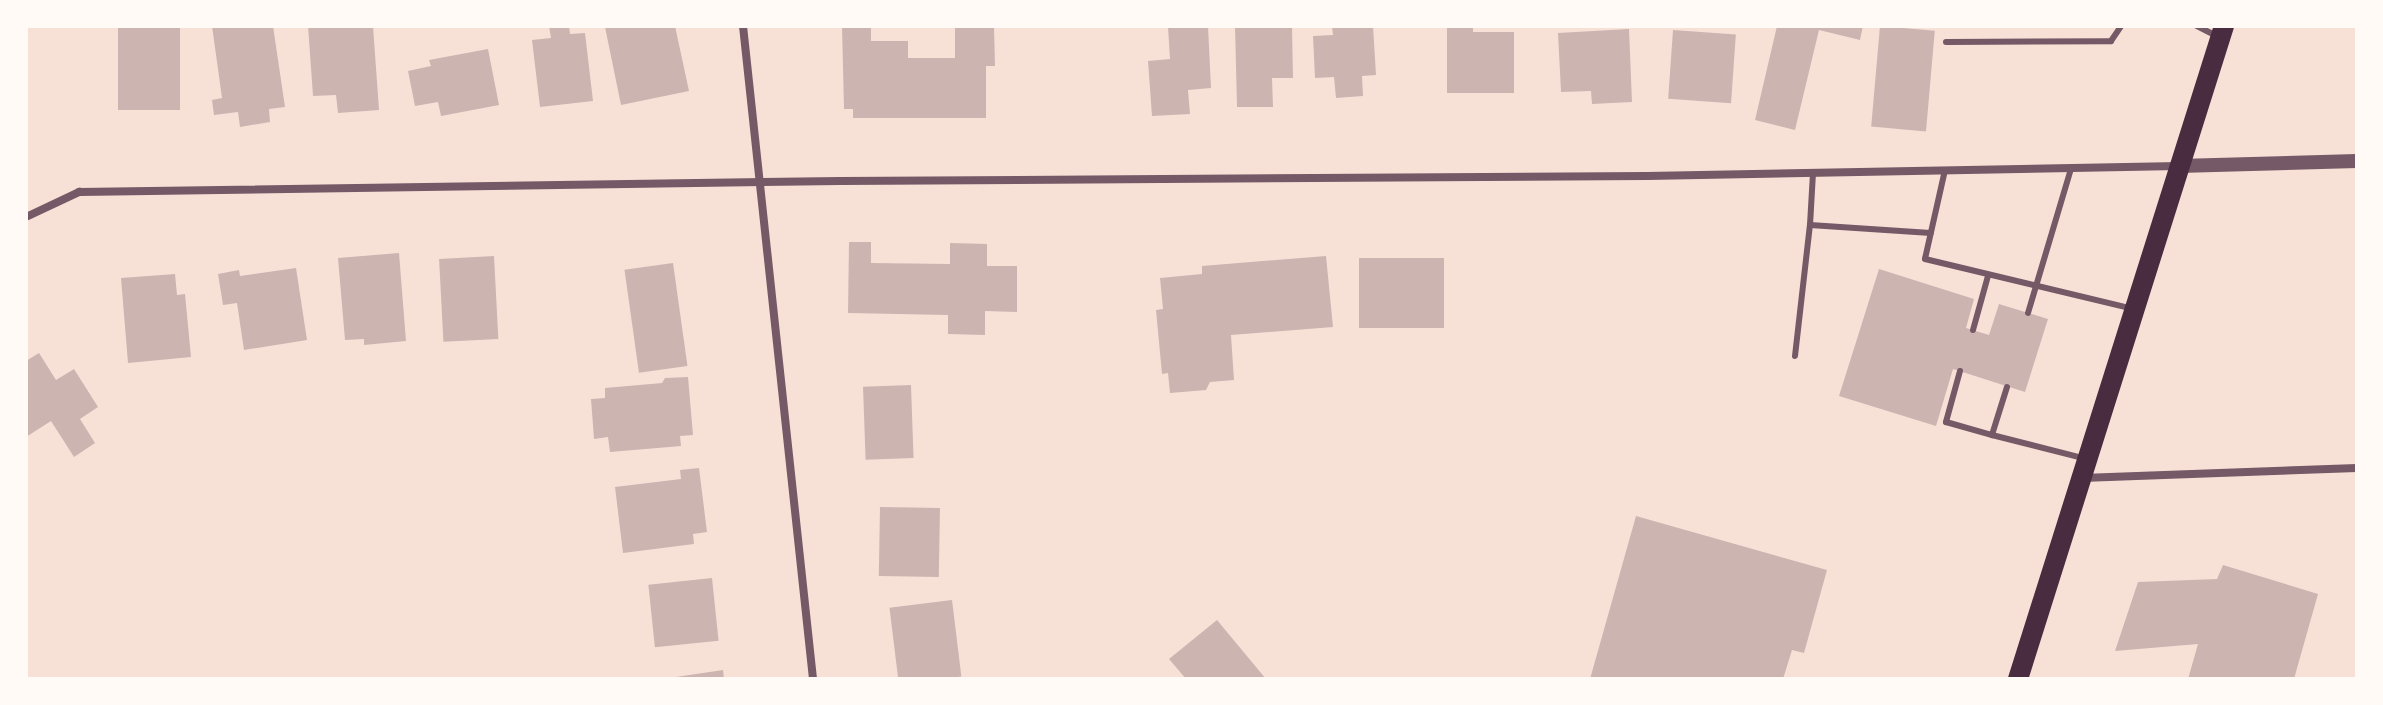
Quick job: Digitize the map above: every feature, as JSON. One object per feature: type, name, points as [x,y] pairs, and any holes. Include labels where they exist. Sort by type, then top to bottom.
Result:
[{"type":"main road","points":[[2018,679],[2222,32]]},
{"type":"street","points":[[743,26],[813,679]]},
{"type":"street","points":[[26,217],[79,192],[1813,173],[2357,161]]},
{"type":"street","points":[[2084,469],[2357,468]]},
{"type":"lane","points":[[1946,42],[2111,41],[2121,26]]},
{"type":"lane","points":[[2197,26],[2222,32]]},
{"type":"lane","points":[[2028,313],[2071,169]]},
{"type":"lane","points":[[1945,170],[1925,259],[2134,309]]},
{"type":"lane","points":[[1795,356],[1813,173]]},
{"type":"lane","points":[[1810,225],[1931,233]]},
{"type":"lane","points":[[1973,330],[1988,276]]},
{"type":"lane","points":[[1960,371],[1946,422],[1992,435],[2084,469]]},
{"type":"lane","points":[[1992,435],[2007,387]]},
{"type":"building","points":[[118,26],[180,26],[180,110],[118,110]]},
{"type":"building","points":[[212,26],[273,26],[285,107],[269,109],[270,122],[240,127],[238,112],[214,115],[212,100],[222,98]]},
{"type":"building","points":[[308,26],[373,26],[379,110],[338,113],[336,95],[313,96]]},
{"type":"building","points":[[549,26],[569,26],[570,34],[585,33],[593,101],[540,107],[532,40],[551,38]]},
{"type":"building","points":[[675,26],[689,91],[621,105],[605,27]]},
{"type":"building","points":[[842,26],[871,26],[871,41],[908,41],[908,58],[955,58],[955,26],[994,26],[995,66],[986,66],[986,118],[853,118],[853,109],[844,109]]},
{"type":"building","points":[[1208,26],[1211,88],[1188,90],[1190,114],[1152,116],[1148,61],[1170,59],[1168,27]]},
{"type":"building","points":[[1235,26],[1292,26],[1293,78],[1272,78],[1273,107],[1237,107]]},
{"type":"building","points":[[1332,26],[1373,26],[1376,75],[1362,76],[1363,96],[1336,98],[1334,77],[1315,78],[1313,36],[1333,35]]},
{"type":"building","points":[[1447,26],[1473,26],[1473,32],[1514,32],[1514,93],[1447,93]]},
{"type":"building","points":[[1777,26],[1863,26],[1860,40],[1819,30],[1795,130],[1755,120]]},
{"type":"building","points":[[1880,26],[1935,31],[1926,131],[1871,127]]},
{"type":"building","points":[[1629,29],[1632,102],[1592,104],[1591,91],[1561,92],[1558,33]]},
{"type":"building","points":[[1673,30],[1736,34],[1731,103],[1668,99]]},
{"type":"building","points":[[488,49],[499,105],[441,116],[438,102],[415,106],[408,71],[431,66],[429,60]]},
{"type":"building","points":[[849,242],[871,242],[871,263],[950,264],[950,243],[987,244],[987,266],[1017,266],[1017,312],[985,311],[985,335],[948,334],[948,315],[848,313]]},
{"type":"building","points":[[399,253],[406,341],[364,345],[364,339],[345,340],[338,258]]},
{"type":"building","points":[[494,256],[498,339],[443,342],[439,259]]},
{"type":"building","points":[[1326,256],[1333,327],[1231,335],[1234,380],[1210,382],[1206,390],[1170,393],[1168,373],[1162,374],[1156,310],[1163,309],[1160,278],[1202,274],[1202,266]]},
{"type":"building","points":[[1359,258],[1444,258],[1444,328],[1359,328]]},
{"type":"building","points":[[673,263],[687,366],[639,373],[624,270]]},
{"type":"building","points":[[296,268],[307,340],[244,350],[237,303],[223,305],[218,274],[239,270],[240,276]]},
{"type":"building","points":[[1879,269],[1974,299],[1966,328],[1989,335],[1999,304],[2048,319],[2025,392],[1953,369],[1936,426],[1839,396]]},
{"type":"building","points":[[175,274],[177,295],[185,294],[191,357],[128,363],[121,278]]},
{"type":"building","points":[[39,353],[56,380],[74,369],[98,407],[80,419],[95,443],[74,457],[51,421],[26,437],[26,361]]},
{"type":"building","points":[[688,377],[693,435],[680,436],[681,446],[610,452],[608,437],[594,439],[591,399],[605,398],[605,388],[662,383],[665,378]]},
{"type":"building","points":[[911,385],[914,458],[866,460],[863,387]]},
{"type":"building","points":[[699,468],[707,532],[693,534],[694,544],[623,553],[615,487],[681,479],[680,470]]},
{"type":"building","points":[[880,507],[940,508],[939,577],[879,576]]},
{"type":"building","points":[[1636,516],[1827,570],[1804,653],[1792,650],[1783,679],[1590,679]]},
{"type":"building","points":[[2223,565],[2318,594],[2294,679],[2188,679],[2198,644],[2115,651],[2138,582],[2217,579]]},
{"type":"building","points":[[712,578],[719,641],[655,647],[648,585]]},
{"type":"building","points":[[952,600],[961,676],[898,679],[889,608]]},
{"type":"building","points":[[1217,620],[1266,679],[1186,679],[1169,659]]},
{"type":"building","points":[[723,670],[724,679],[676,679],[676,677]]}]
